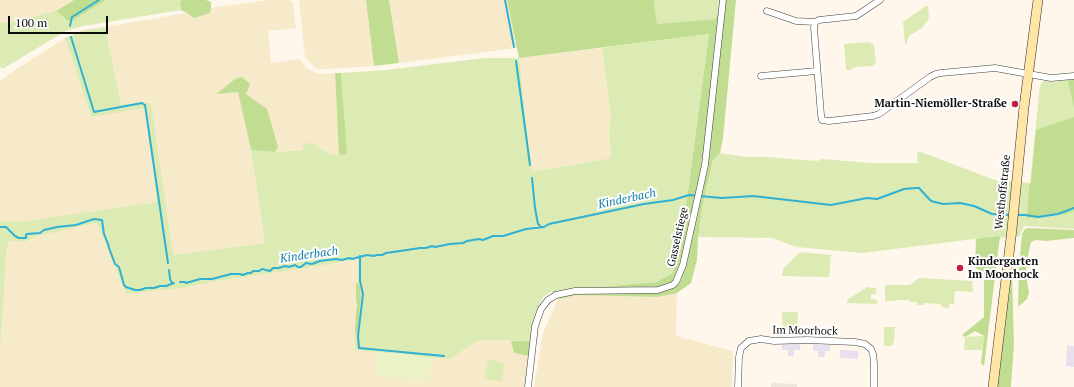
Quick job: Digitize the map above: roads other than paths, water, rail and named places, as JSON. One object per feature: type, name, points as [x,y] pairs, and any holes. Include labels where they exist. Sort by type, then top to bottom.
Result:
[{"type":"street","name":"Gasselstiege","points":[[528,387],[535,326],[541,309],[548,300],[556,295],[575,291],[658,290],[673,285],[676,282],[683,265],[705,165],[723,0]]},
{"type":"street","points":[[767,11],[796,21],[815,22],[819,20],[856,16],[880,0]]},
{"type":"street","name":"Westhoffstraße","points":[[993,387],[1012,229],[1021,130],[1038,0]]},
{"type":"street","points":[[815,22],[814,28],[821,115],[822,120],[825,121],[873,116],[879,114],[930,77],[941,73],[995,68],[1051,78],[1074,76]]},
{"type":"street","points":[[761,76],[817,71]]},
{"type":"street","name":"Im Moorhock","points":[[738,387],[739,357],[741,348],[749,341],[761,339],[855,342],[865,344],[871,349],[873,354],[874,387]]},
{"type":"waterway","points":[[70,26],[72,17],[99,0]]},
{"type":"waterway","points":[[505,0],[514,47]]},
{"type":"waterway","points":[[71,37],[94,112],[142,103],[145,105],[168,263]]},
{"type":"waterway","points":[[516,61],[530,165]]},
{"type":"waterway","points":[[532,178],[535,208],[538,224],[541,227]]},
{"type":"waterway","name":"Kinderbach","points":[[180,282],[186,283],[231,274],[243,275],[262,269],[270,271],[273,268],[285,266],[289,267],[295,265],[301,267],[306,263],[312,264],[320,261],[352,259],[367,255],[382,255],[386,253],[432,246],[435,247],[463,243],[479,239],[483,240],[493,236],[503,236],[526,229],[544,227],[549,224],[644,204],[673,200],[689,195],[722,198],[753,196],[831,205],[867,198],[877,199],[904,189],[919,188],[931,201],[943,204],[960,203],[974,206],[992,214],[1010,215]]},
{"type":"waterway","name":"Kinderbach","points":[[1017,215],[1038,217],[1058,214],[1074,208]]},
{"type":"waterway","name":"Kinderbach","points":[[0,227],[6,227],[19,238],[26,238],[27,234],[40,233],[44,230],[57,227],[76,225],[94,219],[102,220],[104,234],[109,248],[115,264],[119,267],[124,285],[126,287],[140,290],[166,286],[174,283]]},
{"type":"waterway","points":[[360,256],[360,281],[363,294],[358,336],[359,348],[444,356]]},
{"type":"waterway","points":[[169,270],[172,283]]},
{"type":"place","name":"Martin-Niemöller-Straße","points":[[1015,104]]},
{"type":"place","name":"Kindergarten Im Moorhock","points":[[960,268]]}]
